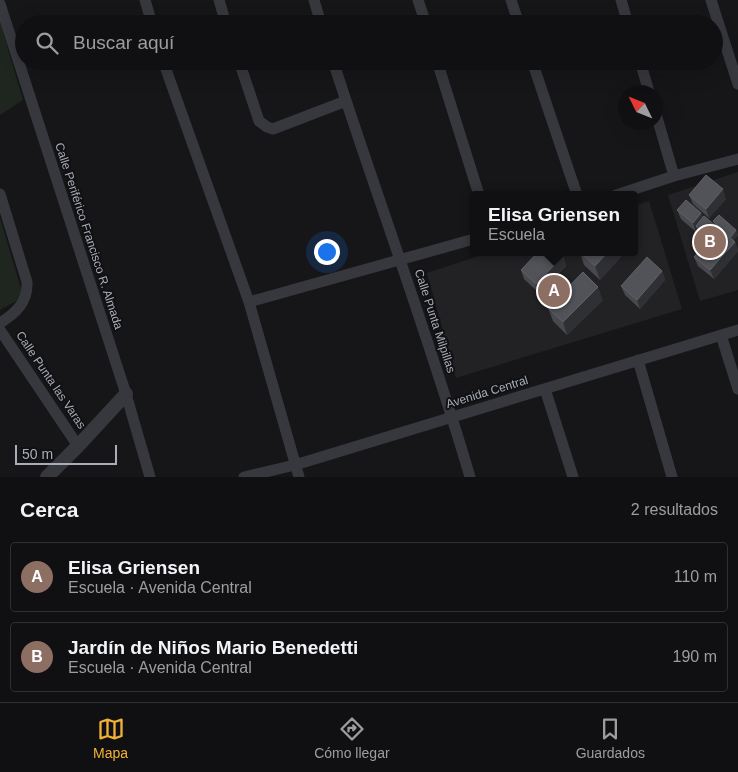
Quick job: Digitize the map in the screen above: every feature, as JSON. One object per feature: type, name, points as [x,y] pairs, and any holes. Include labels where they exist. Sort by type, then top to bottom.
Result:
[{"type":"street","points":[[145,0],[149,15]]},
{"type":"street","points":[[218,0],[223,15]]},
{"type":"street","points":[[314,0],[319,15]]},
{"type":"street","points":[[418,0],[423,15]]},
{"type":"street","points":[[511,0],[516,15]]},
{"type":"street","points":[[621,0],[625,15]]},
{"type":"street","points":[[710,0],[715,15]]},
{"type":"street","name":"Calle Periférico Francisco R. Almada","points":[[0,4],[15,50]]},
{"type":"street","points":[[723,39],[738,84]]},
{"type":"street","name":"Calle Periférico Francisco R. Almada","points":[[21,70],[126,394],[150,477]]},
{"type":"street","points":[[166,70],[248,302],[298,477]]},
{"type":"street","points":[[242,70],[259,121],[266,128],[273,129],[346,101]]},
{"type":"street","name":"Calle Punta Milpillas","points":[[336,70],[401,260],[470,477]]},
{"type":"street","points":[[440,70],[478,191]]},
{"type":"street","points":[[535,70],[576,191]]},
{"type":"street","points":[[643,70],[647,85]]},
{"type":"street","points":[[661,130],[674,176]]},
{"type":"street","points":[[628,191],[674,176],[738,159]]},
{"type":"street","points":[[0,194],[27,282],[26,297],[20,307],[0,323]]},
{"type":"street","points":[[248,302],[470,240]]},
{"type":"street","name":"Calle Punta las Varas","points":[[0,330],[78,446]]},
{"type":"street","name":"Avenida Central","points":[[244,477],[295,465],[738,330]]},
{"type":"street","points":[[721,335],[738,389]]},
{"type":"street","points":[[638,360],[672,477]]},
{"type":"street","points":[[545,389],[573,477]]},
{"type":"street","points":[[47,477],[126,394]]},
{"type":"shaded area","points":[[0,22],[23,100],[0,115]]},
{"type":"shaded area","points":[[738,172],[738,290],[700,301],[668,195]]},
{"type":"shaded area","points":[[649,201],[682,309],[456,378],[427,273],[479,256],[638,256],[638,205]]},
{"type":"shaded area","points":[[0,218],[22,292],[20,299],[0,310]]},
{"type":"building","points":[[706,175],[723,189],[706,209],[689,195]]},
{"type":"building","points":[[686,200],[701,213],[693,223],[677,210]]},
{"type":"building","points":[[719,215],[736,230],[731,237],[713,221]]},
{"type":"building","points":[[704,216],[717,227],[708,237],[696,226]]},
{"type":"building","points":[[719,228],[735,242],[710,270],[694,257]]},
{"type":"building","points":[[534,256],[563,256],[536,284],[521,270]]},
{"type":"building","points":[[584,256],[604,256],[595,266]]},
{"type":"building","points":[[647,257],[662,271],[637,300],[621,286]]},
{"type":"building","points":[[583,272],[598,287],[563,322],[548,308]]},
{"type":"place","name":"Jardín de Niños Mario Benedetti","points":[[710,242]]},
{"type":"place","name":"Elisa Griensen","points":[[554,291]]}]
